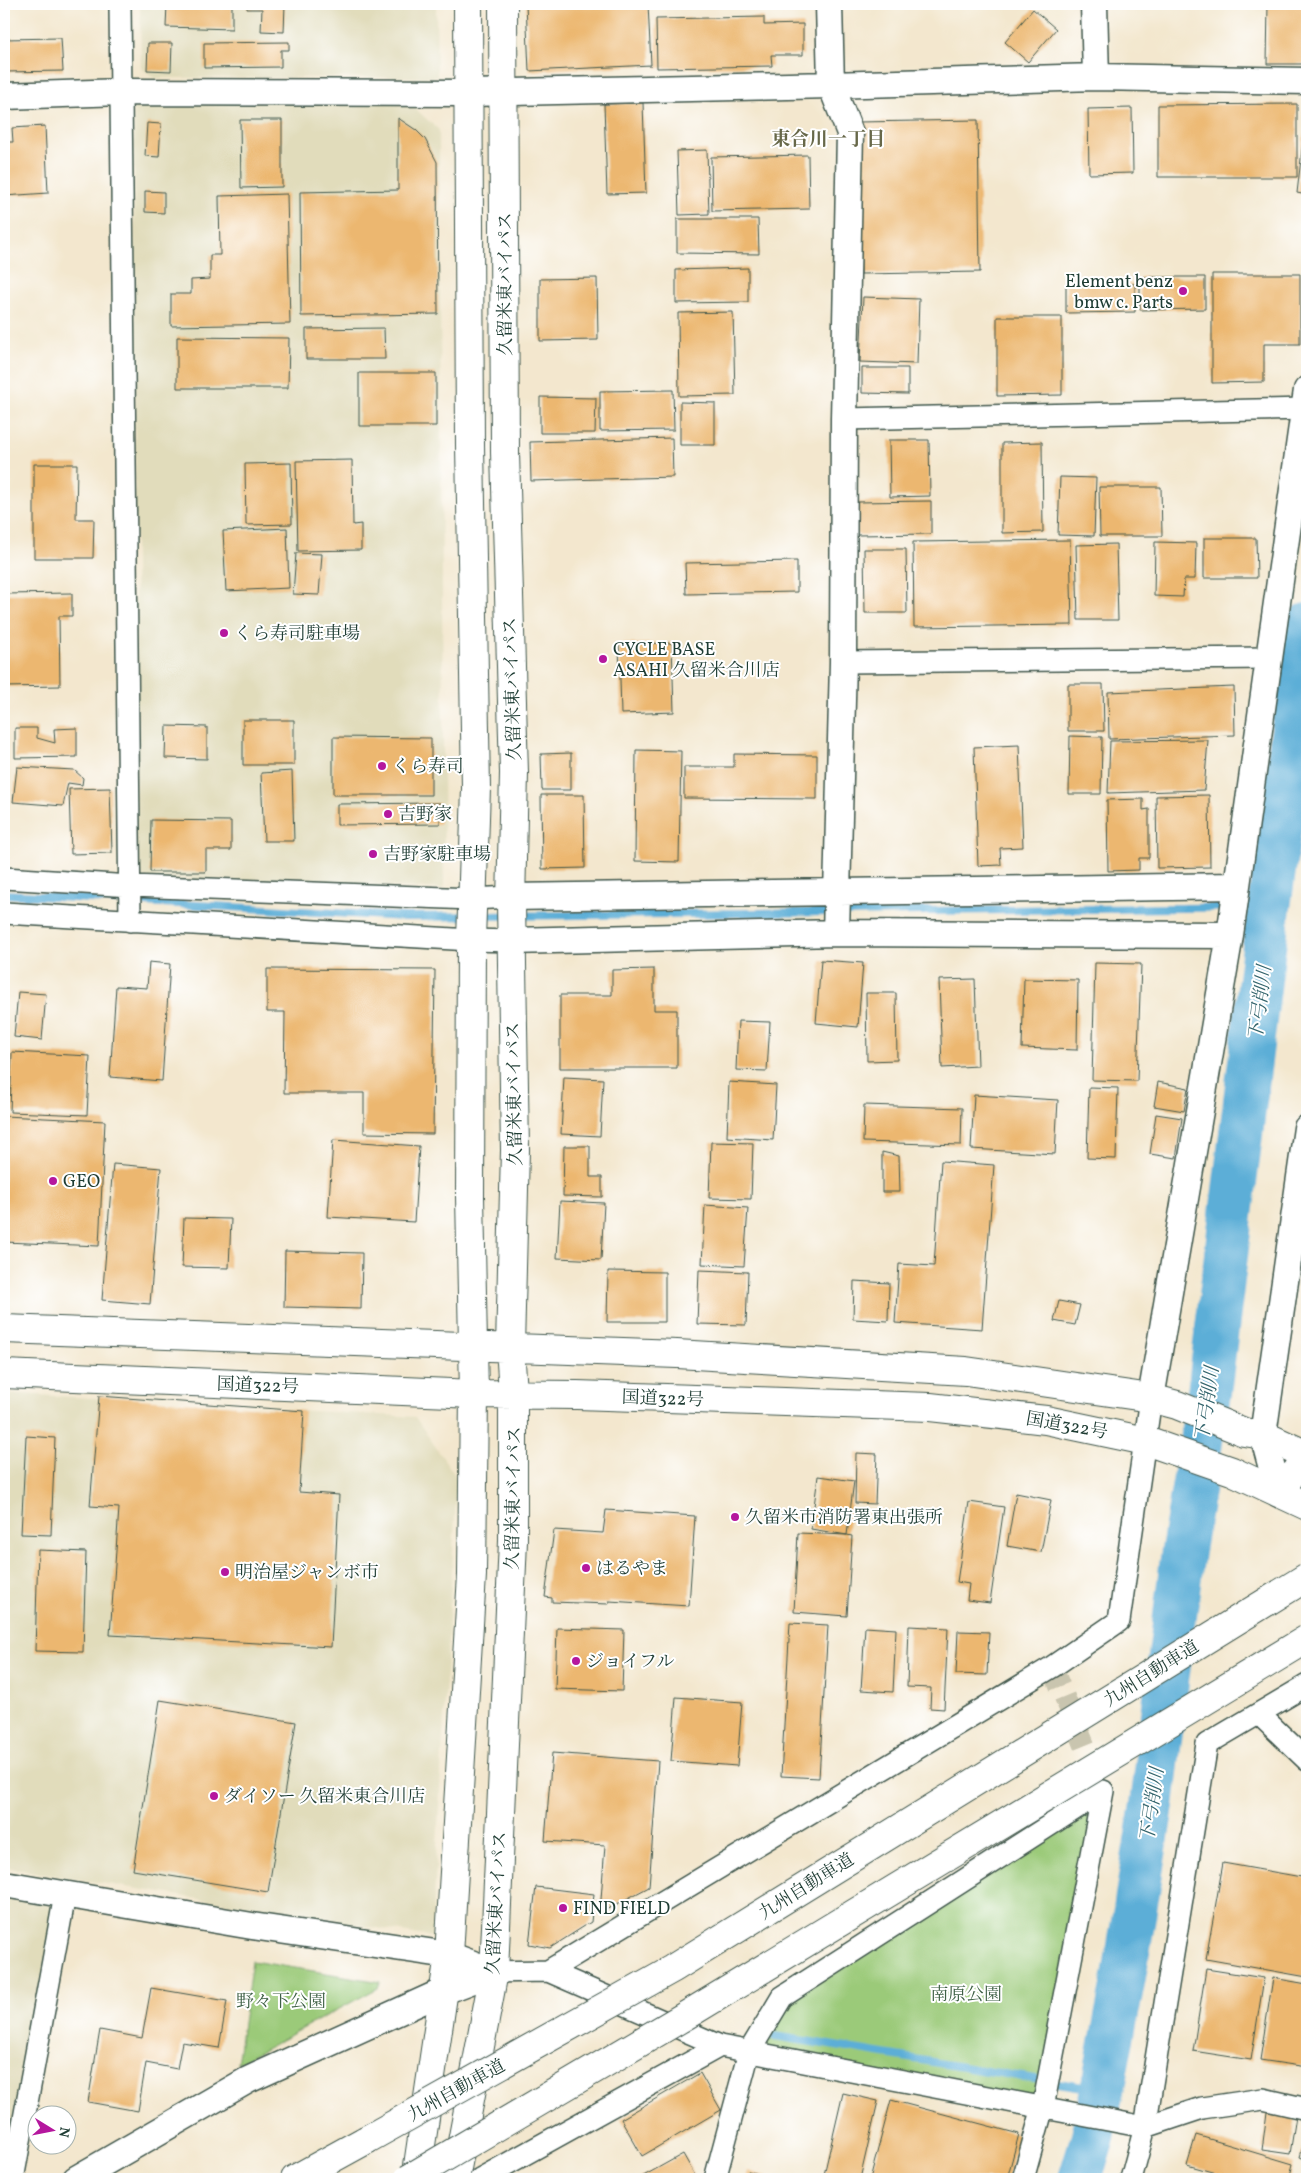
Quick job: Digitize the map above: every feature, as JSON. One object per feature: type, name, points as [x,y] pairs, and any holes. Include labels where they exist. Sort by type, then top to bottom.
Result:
[{"type":"highway","name":"久留米東バイパス","points":[[416,2179],[449,1955],[472,1575],[474,1394],[470,1196],[471,937],[476,788],[470,445],[468,4]]},
{"type":"highway","name":"久留米東バイパス","points":[[455,2179],[494,1972],[514,1541],[513,1393],[510,1347],[515,1150],[511,900],[514,773],[505,452],[505,91],[503,4]]},
{"type":"highway","points":[[4,1329],[473,1347],[630,1351],[966,1371],[1151,1398],[1307,1455]]},
{"type":"highway","name":"国道322号","points":[[4,1374],[474,1394],[513,1393],[930,1407],[1046,1420],[1157,1444],[1232,1471],[1307,1506]]},
{"type":"highway","name":"九州自動車道","points":[[295,2179],[672,1969],[1307,1577]]},
{"type":"highway","points":[[408,2179],[690,2013],[1307,1639]]},
{"type":"street","points":[[120,4],[130,921]]},
{"type":"street","points":[[829,4],[831,86],[850,133],[844,419],[843,662],[836,933]]},
{"type":"street","points":[[1094,4],[1096,77]]},
{"type":"street","points":[[4,96],[122,92],[469,93],[831,86],[1096,77],[1307,81]]},
{"type":"street","points":[[548,1972],[1052,1667],[1120,1621],[1157,1444],[1151,1398],[1230,935],[1306,399],[844,419]]},
{"type":"street","points":[[843,662],[1269,658]]},
{"type":"street","points":[[4,878],[131,886],[472,900],[836,891],[1236,886]]},
{"type":"street","points":[[4,914],[471,937],[836,933],[1230,935]]},
{"type":"street","points":[[1279,1494],[1253,1434],[1307,1128]]},
{"type":"street","points":[[1279,1494],[1307,1455]]},
{"type":"street","points":[[1131,2179],[1145,2127],[1207,1744],[1307,1684]]},
{"type":"street","points":[[1259,1714],[1307,1760]]},
{"type":"street","points":[[716,2179],[749,2052],[782,1997],[974,1872],[1103,1792],[1043,2107],[1023,2179]]},
{"type":"street","points":[[4,1884],[252,1926],[449,1955],[494,1972],[548,1972],[720,2046],[1145,2127],[1202,2108],[1263,2099],[1307,2109]]},
{"type":"street","points":[[13,2179],[65,1895]]},
{"type":"street","points":[[76,2179],[248,2080],[444,1991],[494,1972]]},
{"type":"street","points":[[480,2179],[720,2046]]},
{"type":"shaded area","points":[[140,4],[436,4],[437,77],[155,78],[141,68]]},
{"type":"shaded area","points":[[390,98],[413,107],[439,130],[444,889],[136,877],[134,102]]},
{"type":"shaded area","points":[[4,1393],[415,1417],[457,1478],[432,1937],[4,1867]]},
{"type":"shaded area","points":[[4,1892],[57,1900],[4,2179]]},
{"type":"green space","name":"南原公園","points":[[1103,1791],[1043,2107],[749,2052],[782,1997]]},
{"type":"green space","name":"野々下公園","points":[[252,1961],[381,1982],[378,1988],[237,2064]]},
{"type":"building","points":[[167,4],[232,4],[232,29],[166,27]]},
{"type":"building","points":[[247,4],[285,4],[284,32],[261,31],[262,9],[247,9]]},
{"type":"building","points":[[526,4],[648,4],[651,65],[529,71]]},
{"type":"building","points":[[1268,4],[1307,4],[1307,64],[1267,64]]},
{"type":"building","points":[[1033,9],[1056,29],[1028,62],[1005,42]]},
{"type":"building","points":[[764,17],[764,25],[803,24],[803,55],[771,55],[772,66],[657,68],[656,19]]},
{"type":"building","points":[[61,38],[63,71],[4,72],[4,39]]},
{"type":"building","points":[[289,42],[289,50],[281,50],[281,67],[204,68],[204,43]]},
{"type":"building","points":[[148,43],[172,43],[171,71],[147,70]]},
{"type":"building","points":[[643,103],[646,193],[607,194],[604,104]]},
{"type":"building","points":[[1297,104],[1297,177],[1158,177],[1158,105]]},
{"type":"building","points":[[1132,108],[1133,173],[1089,174],[1088,109]]},
{"type":"building","points":[[398,118],[416,130],[425,139],[437,162],[438,314],[301,316],[300,192],[398,190]]},
{"type":"building","points":[[240,120],[282,120],[282,187],[241,188]]},
{"type":"building","points":[[978,120],[980,272],[861,274],[858,122]]},
{"type":"building","points":[[147,123],[161,124],[159,157],[145,156]]},
{"type":"building","points":[[45,126],[48,193],[4,196],[4,142],[13,142],[12,128]]},
{"type":"building","points":[[1304,133],[1307,134],[1307,195],[1297,193]]},
{"type":"building","points":[[707,150],[709,214],[679,215],[677,151]]},
{"type":"building","points":[[808,155],[809,209],[712,211],[711,157]]},
{"type":"building","points":[[145,191],[164,192],[164,213],[145,212]]},
{"type":"building","points":[[287,194],[290,324],[171,326],[171,294],[191,294],[191,280],[210,279],[210,255],[220,255],[219,196]]},
{"type":"building","points":[[677,219],[758,219],[759,254],[677,253]]},
{"type":"building","points":[[748,268],[748,302],[676,303],[676,270]]},
{"type":"building","points":[[1212,274],[1300,274],[1300,344],[1264,344],[1264,382],[1212,383]]},
{"type":"building","points":[[1140,277],[1205,277],[1205,309],[1140,310]]},
{"type":"building","points":[[597,278],[598,340],[540,341],[540,279]]},
{"type":"building","points":[[1066,284],[1135,284],[1135,312],[1066,313]]},
{"type":"building","points":[[863,297],[919,299],[917,364],[860,362]]},
{"type":"building","points":[[733,312],[735,395],[679,396],[678,313]]},
{"type":"building","points":[[997,317],[1062,317],[1062,395],[997,396]]},
{"type":"building","points":[[384,328],[385,359],[306,359],[306,329]]},
{"type":"building","points":[[177,337],[289,338],[288,388],[177,388]]},
{"type":"building","points":[[862,368],[908,368],[908,394],[862,393]]},
{"type":"building","points":[[359,373],[436,373],[436,426],[359,426]]},
{"type":"building","points":[[673,390],[674,430],[600,431],[600,391]]},
{"type":"building","points":[[540,397],[596,398],[595,433],[540,433]]},
{"type":"building","points":[[680,402],[715,403],[715,445],[680,445]]},
{"type":"building","points":[[672,438],[673,477],[531,481],[530,442]]},
{"type":"building","points":[[889,440],[929,440],[930,496],[890,497]]},
{"type":"building","points":[[1042,442],[1043,532],[1002,533],[1002,443]]},
{"type":"building","points":[[352,460],[353,525],[361,524],[361,550],[298,551],[296,461]]},
{"type":"building","points":[[291,463],[292,524],[246,525],[245,464]]},
{"type":"building","points":[[34,464],[77,464],[76,519],[94,519],[93,558],[34,558]]},
{"type":"building","points":[[1060,477],[1096,478],[1094,536],[1058,535]]},
{"type":"building","points":[[1099,487],[1161,487],[1162,536],[1100,536]]},
{"type":"building","points":[[931,501],[931,534],[857,535],[857,502]]},
{"type":"building","points":[[287,528],[289,588],[226,591],[223,531]]},
{"type":"building","points":[[1204,538],[1256,538],[1257,578],[1204,578]]},
{"type":"building","points":[[1070,540],[1072,625],[914,627],[913,542]]},
{"type":"building","points":[[1155,542],[1196,543],[1195,579],[1184,579],[1183,597],[1154,596]]},
{"type":"building","points":[[1116,544],[1118,620],[1078,620],[1076,545]]},
{"type":"building","points":[[864,549],[906,549],[907,613],[865,613]]},
{"type":"building","points":[[296,553],[322,554],[319,595],[293,594]]},
{"type":"building","points":[[797,561],[797,592],[686,594],[685,563]]},
{"type":"building","points":[[72,593],[72,616],[59,616],[60,686],[4,687],[4,594]]},
{"type":"building","points":[[672,643],[674,712],[621,714],[619,644]]},
{"type":"building","points":[[1068,684],[1103,684],[1104,731],[1068,731]]},
{"type":"building","points":[[1234,687],[1235,735],[1109,739],[1108,692]]},
{"type":"building","points":[[243,720],[294,720],[294,765],[243,765]]},
{"type":"building","points":[[166,726],[207,727],[207,759],[165,758]]},
{"type":"building","points":[[15,728],[37,728],[37,738],[55,743],[54,729],[77,728],[77,757],[15,758]]},
{"type":"building","points":[[1070,736],[1102,737],[1101,794],[1069,794]]},
{"type":"building","name":"くら寿司","points":[[333,737],[431,738],[431,795],[333,795]]},
{"type":"building","points":[[1208,740],[1204,790],[1108,793],[1110,741]]},
{"type":"building","points":[[1019,745],[1023,847],[1000,848],[1001,865],[978,866],[974,747]]},
{"type":"building","points":[[636,750],[681,751],[679,862],[635,861]]},
{"type":"building","points":[[571,753],[571,790],[542,790],[541,754]]},
{"type":"building","points":[[734,754],[817,755],[817,799],[684,798],[684,767],[734,767]]},
{"type":"building","points":[[17,767],[74,770],[83,778],[82,785],[68,783],[63,806],[13,802]]},
{"type":"building","points":[[292,771],[294,841],[264,841],[261,773]]},
{"type":"building","points":[[110,788],[112,853],[71,854],[69,789]]},
{"type":"building","points":[[541,795],[584,795],[585,868],[542,869]]},
{"type":"building","points":[[1209,795],[1210,867],[1157,868],[1156,796]]},
{"type":"building","points":[[1143,799],[1143,810],[1149,809],[1149,858],[1139,858],[1139,870],[1108,871],[1107,800]]},
{"type":"building","name":"吉野家","points":[[440,803],[440,824],[337,825],[337,804]]},
{"type":"building","points":[[151,820],[231,821],[231,850],[206,850],[206,872],[150,872]]},
{"type":"building","points":[[821,960],[863,963],[858,1027],[816,1023]]},
{"type":"building","points":[[149,962],[170,964],[162,1081],[110,1077],[116,986],[147,988]]},
{"type":"building","points":[[1095,963],[1141,964],[1137,1081],[1092,1080]]},
{"type":"building","points":[[267,969],[435,970],[433,1134],[364,1133],[364,1093],[284,1093],[285,1012],[267,1012]]},
{"type":"building","points":[[654,969],[654,1010],[677,1010],[677,1068],[560,1068],[560,995],[612,995],[612,970]]},
{"type":"building","points":[[975,979],[978,1066],[942,1068],[939,980]]},
{"type":"building","points":[[1024,979],[1078,980],[1077,1050],[1022,1048]]},
{"type":"building","points":[[18,992],[46,994],[42,1040],[14,1037]]},
{"type":"building","points":[[866,993],[896,993],[897,1060],[867,1061]]},
{"type":"building","points":[[738,1021],[770,1022],[767,1071],[736,1070]]},
{"type":"building","points":[[12,1052],[90,1056],[87,1115],[10,1112]]},
{"type":"building","points":[[564,1077],[603,1079],[600,1136],[561,1134]]},
{"type":"building","points":[[729,1082],[776,1085],[773,1140],[727,1137]]},
{"type":"building","points":[[1158,1082],[1188,1088],[1184,1111],[1154,1106]]},
{"type":"building","points":[[1089,1087],[1118,1088],[1116,1159],[1087,1158]]},
{"type":"building","points":[[974,1095],[1058,1100],[1055,1154],[971,1149]]},
{"type":"building","points":[[864,1105],[962,1108],[961,1145],[863,1142]]},
{"type":"building","points":[[1156,1114],[1182,1118],[1176,1158],[1150,1154]]},
{"type":"building","name":"GEO","points":[[4,1116],[105,1121],[99,1246],[4,1242]]},
{"type":"building","points":[[333,1140],[419,1146],[414,1222],[328,1217]]},
{"type":"building","points":[[711,1142],[753,1143],[751,1199],[709,1198]]},
{"type":"building","points":[[564,1146],[590,1146],[590,1177],[602,1177],[602,1197],[563,1196]]},
{"type":"building","points":[[882,1152],[899,1156],[900,1192],[882,1192]]},
{"type":"building","points":[[941,1161],[994,1165],[982,1329],[895,1323],[899,1264],[934,1266]]},
{"type":"building","points":[[113,1164],[161,1168],[150,1304],[102,1300]]},
{"type":"building","points":[[560,1201],[604,1203],[601,1260],[557,1258]]},
{"type":"building","points":[[705,1205],[748,1208],[744,1266],[702,1264]]},
{"type":"building","points":[[184,1218],[231,1219],[229,1268],[182,1267]]},
{"type":"building","points":[[285,1251],[362,1253],[361,1309],[284,1307]]},
{"type":"building","points":[[699,1270],[748,1272],[746,1325],[697,1324]]},
{"type":"building","points":[[608,1271],[665,1272],[665,1322],[607,1322]]},
{"type":"building","points":[[854,1281],[889,1283],[888,1321],[853,1319]]},
{"type":"building","points":[[1059,1301],[1080,1305],[1075,1325],[1054,1321]]},
{"type":"building","name":"明治屋ジャンボ市","points":[[99,1396],[304,1411],[299,1492],[339,1495],[331,1647],[110,1635],[119,1508],[90,1506]]},
{"type":"building","points":[[26,1436],[55,1438],[51,1535],[21,1534]]},
{"type":"building","points":[[856,1453],[877,1454],[875,1504],[855,1503]]},
{"type":"building","points":[[818,1476],[854,1481],[847,1535],[811,1529]]},
{"type":"building","points":[[1016,1493],[1051,1500],[1041,1552],[1007,1546]]},
{"type":"building","points":[[969,1502],[1004,1507],[990,1603],[967,1600],[969,1584],[957,1582]]},
{"type":"building","points":[[606,1510],[695,1516],[689,1606],[609,1601],[609,1604],[552,1602],[552,1598],[545,1597],[554,1530],[603,1533]]},
{"type":"building","points":[[798,1533],[852,1536],[847,1616],[794,1612]]},
{"type":"building","points":[[38,1550],[86,1552],[83,1652],[35,1651]]},
{"type":"building","points":[[790,1623],[828,1625],[819,1778],[781,1776]]},
{"type":"building","points":[[909,1626],[948,1628],[944,1709],[930,1708],[931,1688],[907,1687]]},
{"type":"building","points":[[865,1627],[896,1629],[893,1692],[861,1690]]},
{"type":"building","points":[[557,1628],[624,1630],[622,1691],[555,1689]]},
{"type":"building","points":[[958,1631],[989,1632],[987,1675],[956,1674]]},
{"type":"building","points":[[676,1697],[742,1702],[737,1766],[671,1761]]},
{"type":"building","name":"ダイソー 久留米東合川店","points":[[160,1700],[296,1722],[268,1892],[133,1870]]},
{"type":"building","points":[[552,1753],[658,1761],[649,1887],[600,1913],[605,1845],[545,1841]]},
{"type":"building","points":[[1223,1863],[1307,1878],[1307,1977],[1206,1959]]},
{"type":"building","name":"FIND FIELD","points":[[536,1887],[594,1894],[591,1922],[550,1948],[529,1944]]},
{"type":"building","points":[[1206,1969],[1264,1978],[1251,2060],[1193,2051]]},
{"type":"building","points":[[1273,1978],[1307,1984],[1307,2067],[1260,2060]]},
{"type":"building","points":[[151,1988],[227,2001],[219,2048],[182,2042],[177,2069],[146,2063],[138,2111],[88,2102],[100,2030],[142,2038]]},
{"type":"building","points":[[700,2073],[721,2110],[642,2156],[621,2119]]},
{"type":"building","points":[[843,2093],[878,2101],[860,2179],[823,2179]]},
{"type":"building","points":[[891,2100],[1019,2134],[1007,2179],[870,2179]]},
{"type":"building","points":[[1267,2112],[1296,2116],[1290,2154],[1262,2150]]},
{"type":"building","points":[[1307,2133],[1307,2160],[1300,2157]]},
{"type":"building","points":[[1196,2135],[1293,2164],[1289,2179],[1237,2179],[1187,2165]]},
{"type":"building","points":[[683,2154],[697,2179],[638,2179]]},
{"type":"building","points":[[748,2171],[776,2179],[746,2179]]},
{"type":"waterway","name":"下弓削川","points":[[1080,2179],[1093,2136],[1124,1977],[1152,1805],[1183,1550],[1209,1393],[1269,907],[1307,625]]},
{"type":"waterway","points":[[4,894],[405,917],[1269,907]]},
{"type":"waterway","points":[[763,2034],[1101,2090]]},
{"type":"tunnel","points":[[1052,1667],[1100,1782]]},
{"type":"place","name":"Element benz bmw c. Parts","points":[[1183,291]]},
{"type":"place","name":"くら寿司駐車場","points":[[224,633]]},
{"type":"place","name":"CYCLE BASE ASAHI 久留米合川店","points":[[603,659]]},
{"type":"place","name":"くら寿司","points":[[382,766]]},
{"type":"place","name":"吉野家","points":[[388,814]]},
{"type":"place","name":"吉野家駐車場","points":[[373,854]]},
{"type":"place","name":"GEO","points":[[53,1181]]},
{"type":"place","name":"久留米市消防署東出張所","points":[[735,1517]]},
{"type":"place","name":"はるやま","points":[[586,1568]]},
{"type":"place","name":"明治屋ジャンボ市","points":[[225,1572]]},
{"type":"place","name":"ジョイフル","points":[[576,1661]]},
{"type":"place","name":"ダイソー 久留米東合川店","points":[[214,1796]]},
{"type":"place","name":"FIND FIELD","points":[[563,1908]]},
{"type":"district","name":"東合川一丁目","points":[[828,138]]}]
